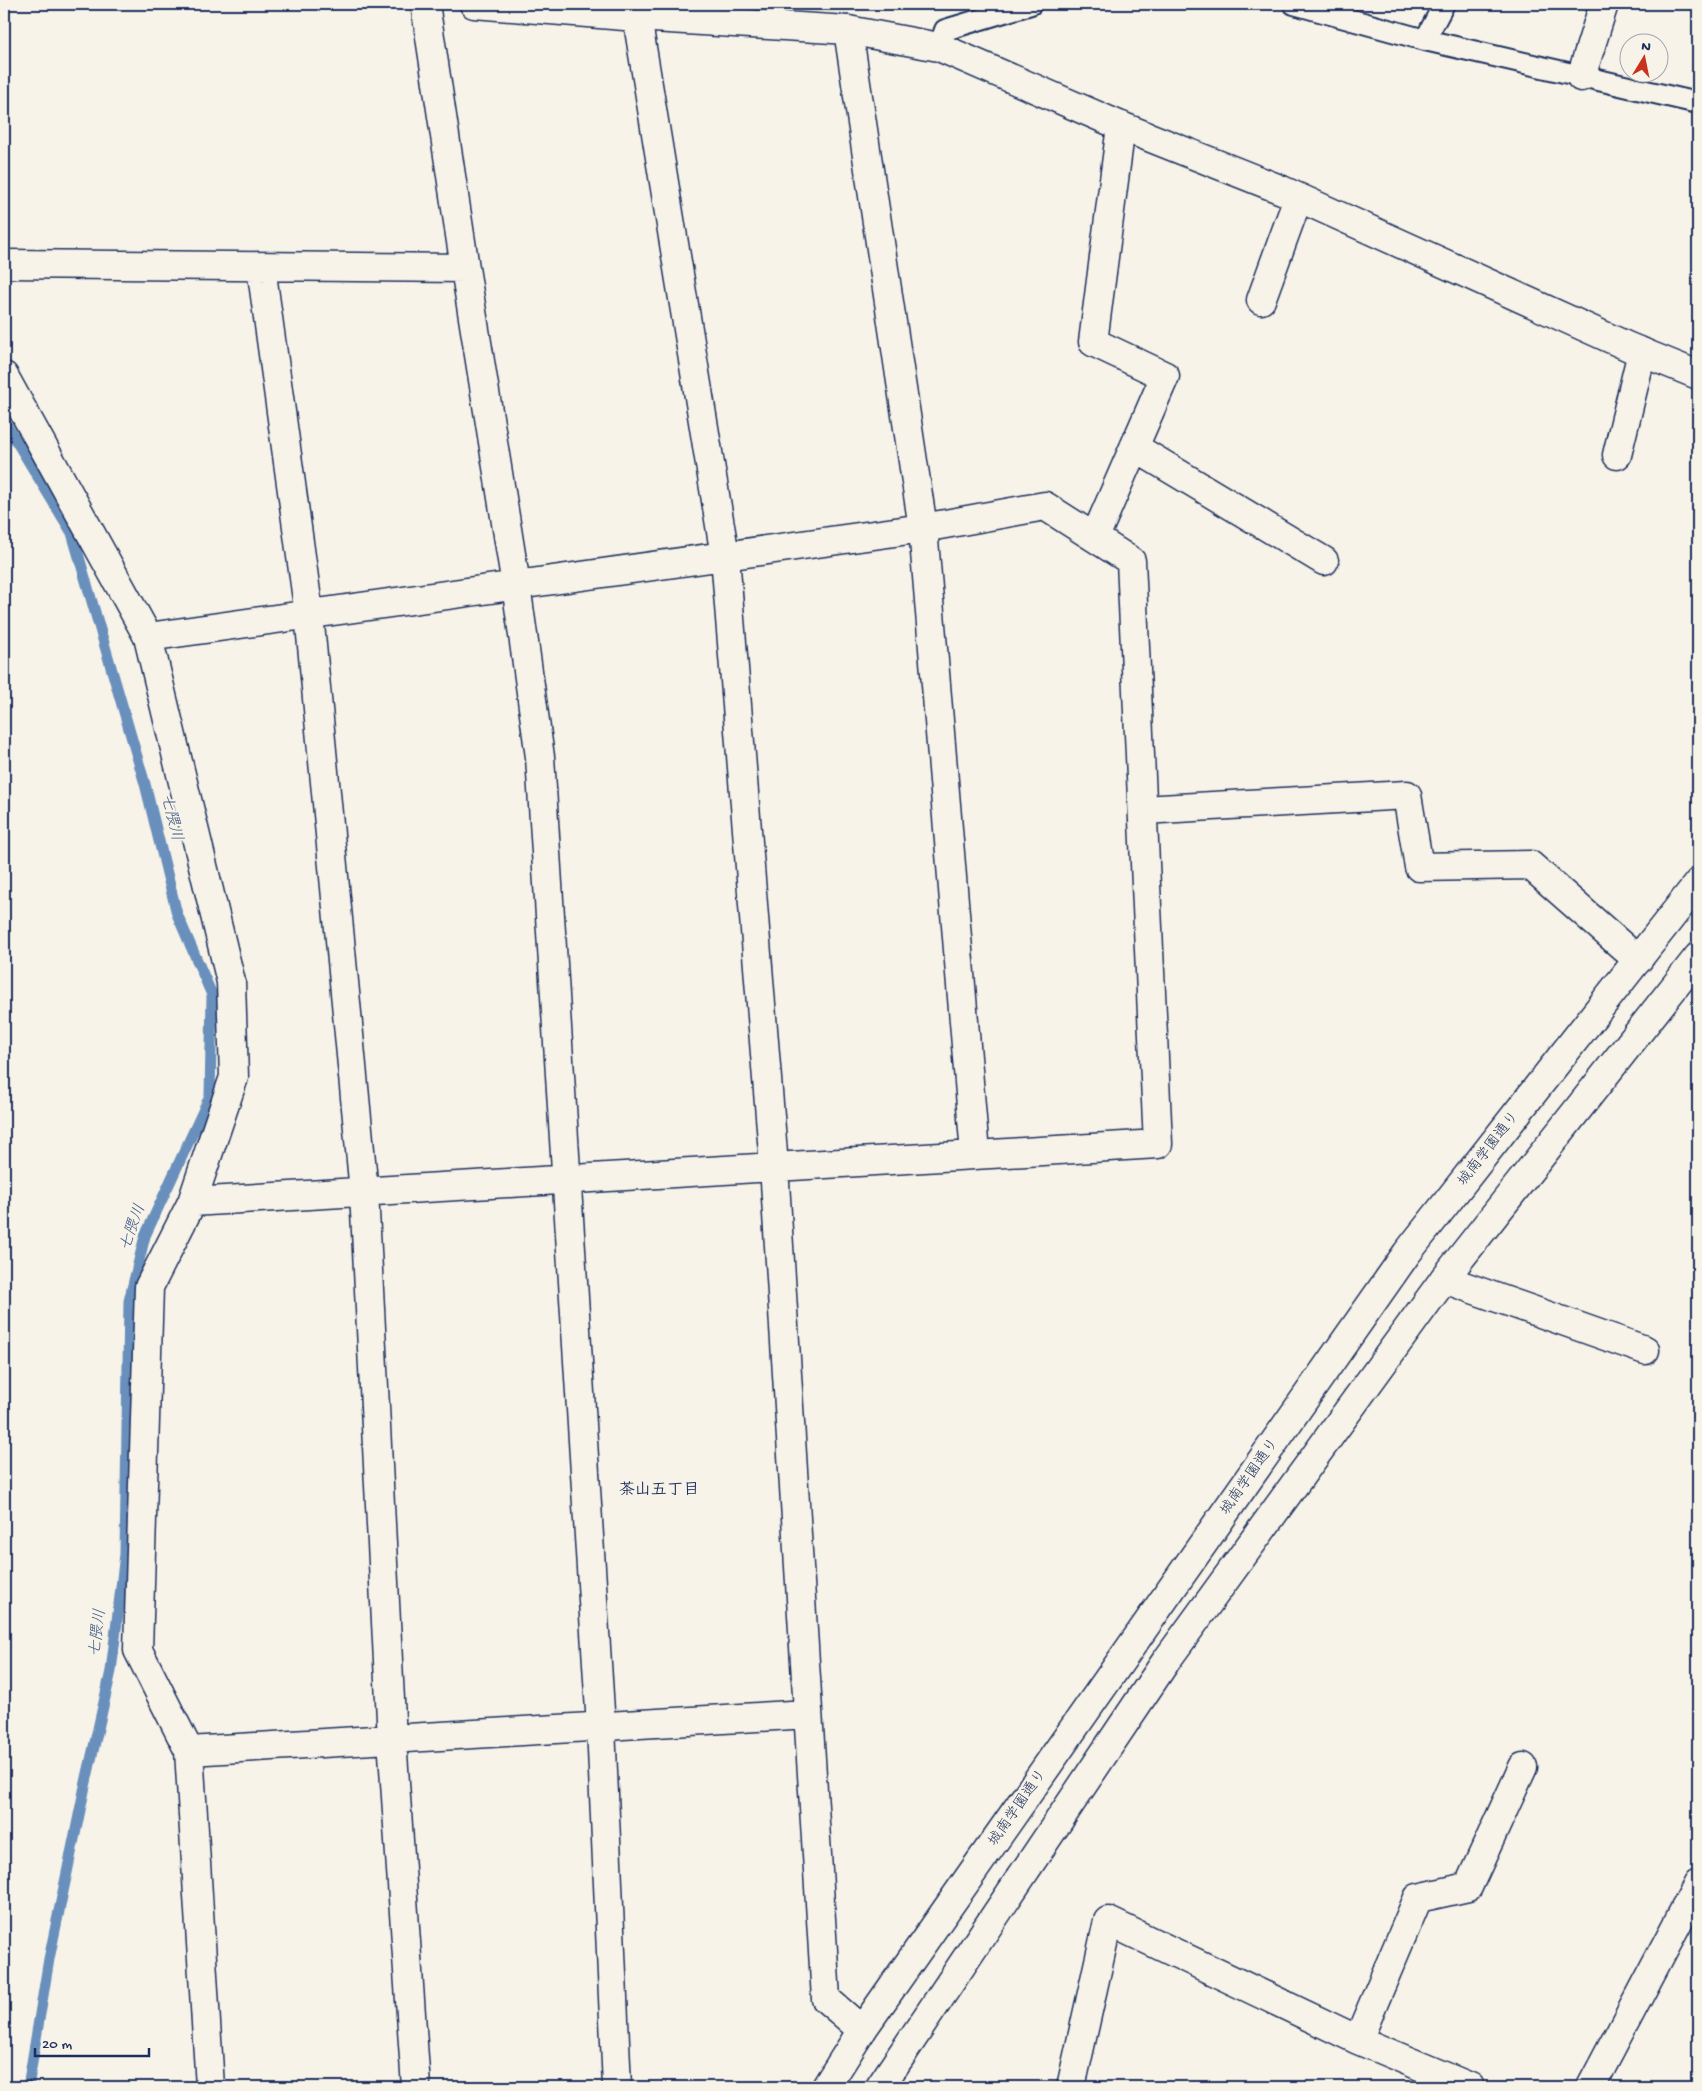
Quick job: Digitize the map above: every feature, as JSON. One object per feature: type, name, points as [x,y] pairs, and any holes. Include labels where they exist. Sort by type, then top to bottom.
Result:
[{"type":"street","points":[[425,4],[516,585],[540,757],[601,1727],[617,2087]]},
{"type":"street","points":[[474,4],[636,17],[848,30],[939,47],[1121,126],[1298,198],[1642,352],[1698,375]]},
{"type":"street","points":[[1581,77],[1604,4]]},
{"type":"street","points":[[636,17],[725,556],[774,1166],[826,1999],[862,2030]]},
{"type":"street","points":[[848,30],[923,528],[975,1154]]},
{"type":"street","points":[[1095,537],[1165,376],[1093,342],[1121,126]]},
{"type":"street","points":[[1261,300],[1298,198]]},
{"type":"street","points":[[4,264],[465,268]]},
{"type":"street","points":[[261,267],[309,614],[364,1192],[392,1739],[416,2087]]},
{"type":"street","points":[[1617,455],[1642,352]]},
{"type":"street","points":[[4,376],[148,637],[230,982],[234,1077],[192,1202],[150,1287],[138,1650],[189,1751],[210,2087]]},
{"type":"street","points":[[1134,447],[1324,561]]},
{"type":"street","points":[[148,637],[923,528],[1045,506],[1131,561],[1158,1144],[192,1202]]},
{"type":"street","points":[[1143,810],[1408,795],[1419,867],[1530,865],[1638,960]]},
{"type":"street","name":"城南学園通り","points":[[826,2087],[862,2030],[1407,1253],[1698,883]]},
{"type":"street","points":[[880,2087],[1166,1661],[1444,1279],[1698,957]]},
{"type":"street","points":[[1444,1279],[1645,1350]]},
{"type":"street","points":[[189,1751],[808,1714]]},
{"type":"street","points":[[1358,2040],[1418,1898],[1468,1887],[1523,1767]]},
{"type":"street","points":[[1591,2087],[1698,1884]]},
{"type":"street","points":[[1071,2087],[1108,1921],[1358,2040],[1470,2087]]},
{"type":"lane","points":[[939,47],[945,30],[1031,4]]},
{"type":"lane","points":[[1294,4],[1425,40],[1698,103]]},
{"type":"lane","points":[[1425,40],[1444,4]]},
{"type":"waterway","name":"七隈川","points":[[4,421],[72,533],[145,784],[177,914],[212,995],[210,1096],[145,1236],[129,1301],[125,1554],[111,1671],[49,1959],[28,2087]]},
{"type":"district","name":"茶山五丁目","points":[[659,1491]]}]
